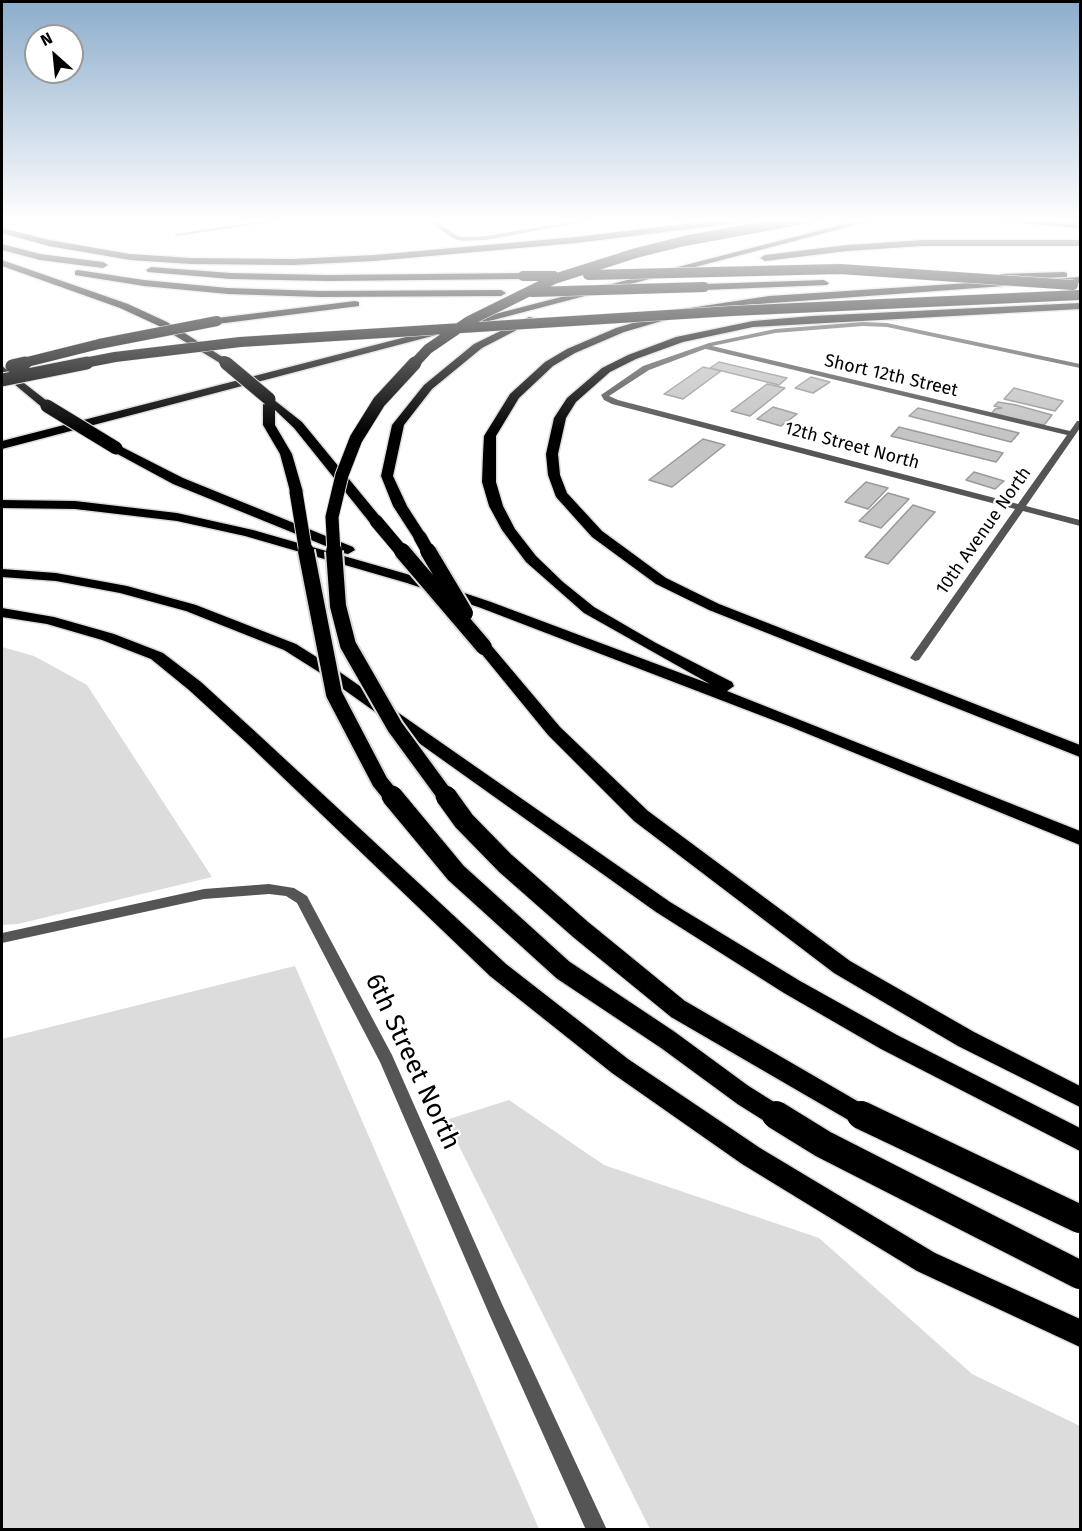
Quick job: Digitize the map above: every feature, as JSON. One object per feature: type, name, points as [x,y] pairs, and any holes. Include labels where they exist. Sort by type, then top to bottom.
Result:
[{"type":"highway","points":[[80,290],[124,306],[162,324],[224,361],[298,425],[554,731],[641,816],[842,967],[966,1038],[1080,1097]]},
{"type":"highway","points":[[223,290],[320,294],[587,290]]},
{"type":"highway","points":[[531,290],[469,321],[428,349],[379,402],[356,439],[342,475],[332,517],[338,606],[348,645],[395,727],[464,821],[505,862],[572,922],[678,1009],[861,1115],[1080,1219]]},
{"type":"highway","points":[[2,445],[601,290]]},
{"type":"highway","points":[[484,647],[400,506],[387,476],[398,425],[428,387],[478,346],[525,322],[620,290]]},
{"type":"highway","points":[[797,723],[650,646],[588,610],[558,585],[531,559],[508,530],[496,506],[489,482],[490,436],[501,414],[514,396],[549,364],[571,351],[620,330],[677,313],[731,303],[887,290]]},
{"type":"highway","points":[[2,369],[110,342],[217,321],[339,305],[501,293]]},
{"type":"highway","points":[[2,380],[115,357],[240,342],[731,311],[1080,295]]},
{"type":"highway","points":[[1080,306],[753,324],[712,331],[656,346],[606,370],[571,400],[558,425],[552,454],[554,475],[561,494],[597,534],[635,565],[714,608],[1080,751]]},
{"type":"highway","points":[[2,369],[47,406],[116,448],[178,481],[318,537],[412,580]]},
{"type":"highway","points":[[269,399],[269,425],[286,454],[296,492],[312,589],[334,694],[380,782],[456,873],[562,969],[668,1040],[743,1095],[823,1144],[1080,1275]]},
{"type":"highway","points":[[2,504],[75,505],[177,517],[248,533],[412,580],[486,605],[797,723],[1080,838]]},
{"type":"highway","points":[[2,573],[56,577],[122,589],[191,608],[290,647],[328,671],[663,907],[792,987],[890,1042],[1080,1140]]},
{"type":"highway","points":[[2,613],[49,620],[108,637],[157,656],[195,686],[254,740],[498,970],[620,1066],[751,1156],[926,1262],[1080,1333]]},
{"type":"street","points":[[703,347],[775,331],[874,324],[1080,366]]},
{"type":"street","name":"12th Street North","points":[[703,347],[674,356],[630,377],[605,394],[607,398],[615,402],[1080,523]]},
{"type":"street","name":"Short 12th Street","points":[[703,347],[1072,434]]},
{"type":"street","name":"10th Avenue North","points":[[915,658],[1080,423]]},
{"type":"street","name":"6th Street North","points":[[2,938],[204,894],[269,889],[289,892],[302,900],[387,1060],[496,1310],[597,1530]]},
{"type":"shaded area","points":[[2,647],[34,656],[87,685],[212,877],[18,924],[2,925]]},
{"type":"shaded area","points":[[295,966],[539,1529],[2,1529],[2,1039]]},
{"type":"shaded area","points":[[509,1100],[604,1165],[819,1238],[972,1374],[1080,1426],[1080,1529],[650,1529],[446,1120]]},
{"type":"building","points":[[719,362],[787,378],[779,385],[710,368]]},
{"type":"building","points":[[703,367],[721,371],[683,399],[664,394]]},
{"type":"building","points":[[811,377],[830,382],[813,393],[795,388]]},
{"type":"building","points":[[767,384],[785,388],[750,416],[731,411]]},
{"type":"building","points":[[1014,388],[1063,401],[1055,411],[1004,399]]},
{"type":"building","points":[[998,402],[1052,415],[1044,425],[1013,419],[992,413],[995,409],[1002,408],[994,406]]},
{"type":"building","points":[[773,407],[797,414],[781,426],[757,419]]},
{"type":"building","points":[[918,408],[1019,433],[1011,442],[909,416]]},
{"type":"building","points":[[899,427],[1003,453],[996,462],[891,436]]},
{"type":"building","points":[[703,439],[725,445],[672,487],[649,480]]},
{"type":"building","points":[[974,472],[1004,481],[995,489],[966,480]]},
{"type":"building","points":[[866,482],[888,488],[868,509],[845,502]]},
{"type":"building","points":[[888,493],[909,499],[881,528],[859,521]]},
{"type":"building","points":[[913,505],[935,512],[888,564],[865,557]]}]
